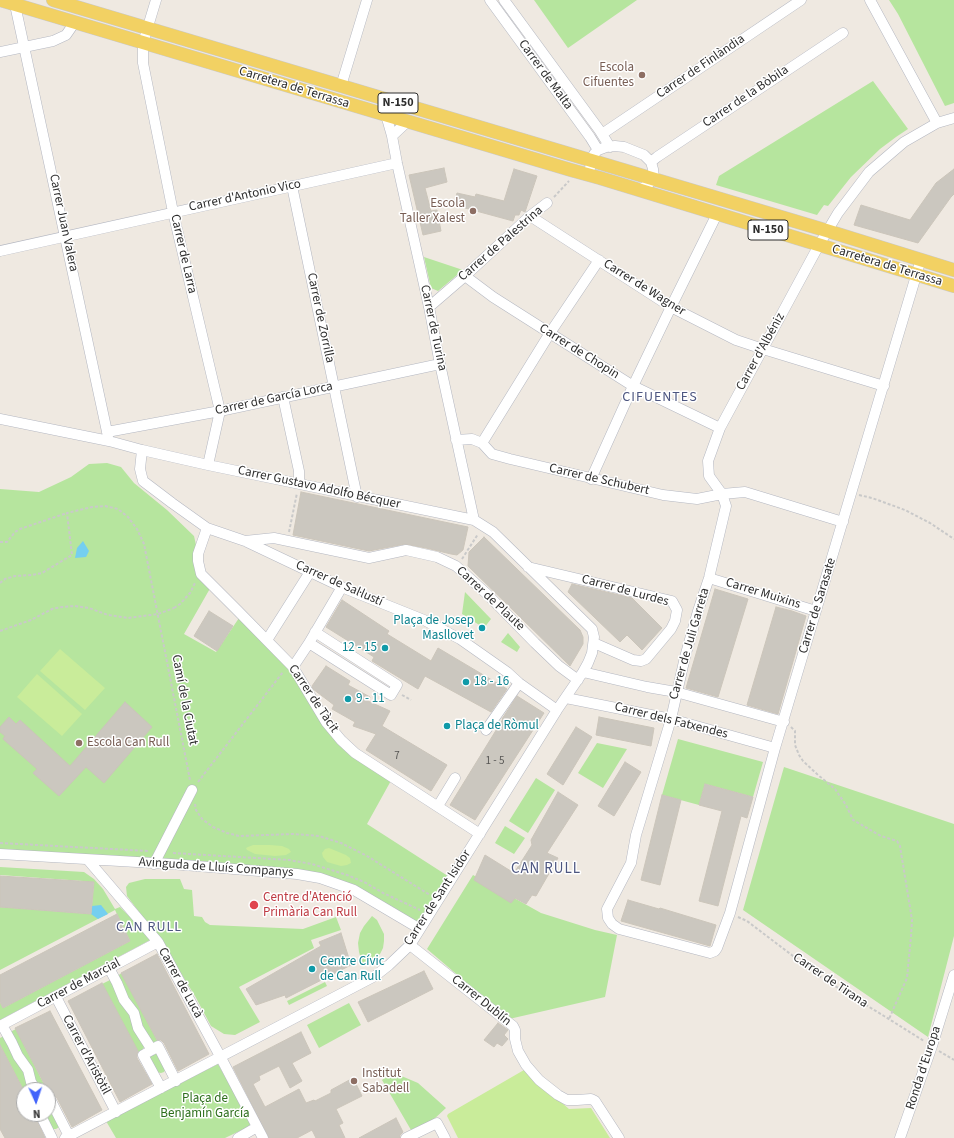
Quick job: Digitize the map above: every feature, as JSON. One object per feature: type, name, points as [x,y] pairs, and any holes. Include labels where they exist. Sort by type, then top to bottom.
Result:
[{"type":"main road","name":"Carretera de Terrassa","points":[[0,0],[15,2],[143,43],[640,190],[954,286]]},
{"type":"main road","name":"Carretera de Terrassa","points":[[53,0],[341,86],[595,156],[654,179],[954,270]]},
{"type":"street","name":"Carrer de Larra","points":[[156,0],[146,28],[143,43],[143,63],[173,212],[220,411],[208,465]]},
{"type":"street","points":[[341,86],[367,0]]},
{"type":"street","name":"Carrer de Malta","points":[[490,0],[590,137],[595,156]]},
{"type":"street","name":"Carrer de Malta","points":[[504,0],[610,147]]},
{"type":"street","name":"Carrer de Finlàndia","points":[[602,134],[801,0]]},
{"type":"street","points":[[870,0],[937,123]]},
{"type":"street","name":"Carrer Juan Valera","points":[[15,2],[108,437]]},
{"type":"street","points":[[0,52],[53,41],[66,35],[75,22]]},
{"type":"street","name":"Carrer de la Bòbila","points":[[651,162],[843,33]]},
{"type":"street","name":"Carrer de Turina","points":[[386,115],[392,136],[456,440],[478,523]]},
{"type":"street","points":[[828,231],[836,216],[869,172],[904,142],[937,123],[954,118]]},
{"type":"street","points":[[392,136],[408,122]]},
{"type":"street","points":[[588,175],[595,156],[610,147],[624,147],[644,155],[651,162],[654,179],[640,190]]},
{"type":"street","name":"Carrer d'Antonio Vico","points":[[0,251],[397,163]]},
{"type":"street","name":"Carrer de Zorrilla","points":[[292,186],[357,496]]},
{"type":"street","name":"Carrer de Palestrina","points":[[428,307],[465,276],[530,216],[547,203]]},
{"type":"street","points":[[591,479],[633,386],[717,214]]},
{"type":"street","name":"Carrer de Wagner","points":[[530,216],[671,307],[736,340],[884,386]]},
{"type":"street","name":"Carretera de Terrassa","points":[[819,245],[828,231]]},
{"type":"street","name":"Carrer d'Albéniz","points":[[708,461],[720,428],[819,245]]},
{"type":"street","name":"Carrer de Sarasate","points":[[715,951],[730,913],[775,748],[921,259]]},
{"type":"street","points":[[456,440],[472,439],[482,443],[550,333],[599,260]]},
{"type":"street","name":"Carrer de Chopin","points":[[465,276],[493,297],[633,386],[720,428]]},
{"type":"street","name":"Carrer de García Lorca","points":[[108,437],[220,411],[440,364]]},
{"type":"street","points":[[283,398],[299,471],[299,483]]},
{"type":"street","name":"Carrer Gustavo Adolfo Bécquer","points":[[0,419],[108,437],[142,450],[478,523],[493,532],[592,629],[594,640]]},
{"type":"street","name":"Carrer de Schubert","points":[[482,443],[492,454],[591,479],[663,495],[697,499],[722,494],[745,492],[843,522]]},
{"type":"street","name":"Carrer de Sal·lustí","points":[[142,450],[140,469],[143,481],[172,504],[207,528],[245,541],[342,587],[424,620],[460,639],[557,710]]},
{"type":"street","name":"Carrer de Juli Garreta","points":[[708,461],[709,476],[722,494],[726,506],[709,578],[696,618],[676,692],[671,719],[636,835],[630,863],[607,909],[608,918],[612,924],[619,929],[710,953],[715,951]]},
{"type":"street","points":[[199,568],[198,554],[207,528]]},
{"type":"street","name":"Carrer de Plaute","points":[[245,541],[274,538],[369,558],[406,550],[437,557],[456,566],[487,594],[559,666],[581,676]]},
{"type":"street","name":"Carrer de Lurdes","points":[[528,567],[672,601],[677,610],[675,622],[671,629],[646,659],[641,661],[633,660],[594,640]]},
{"type":"street","name":"Carrer de Tàcit","points":[[199,568],[201,574],[291,665],[326,722],[341,740],[355,753],[480,834]]},
{"type":"street","points":[[267,640],[310,572]]},
{"type":"street","name":"Carrer Muixins","points":[[709,578],[816,611]]},
{"type":"street","points":[[291,665],[309,643],[342,587]]},
{"type":"street","points":[[309,643],[391,695],[397,685],[315,632]]},
{"type":"street","name":"Carrer de Sant Isidor","points":[[67,1137],[375,976],[389,965],[410,945],[557,710],[581,676],[590,658],[594,640]]},
{"type":"street","name":"Carrer dels Fatxendes","points":[[581,676],[676,692],[784,722]]},
{"type":"street","points":[[486,730],[519,682]]},
{"type":"street","name":"Carrer dels Fatxendes","points":[[566,698],[671,719],[775,748]]},
{"type":"street","points":[[438,806],[454,778]]},
{"type":"street","points":[[154,864],[192,790]]},
{"type":"street","name":"Avinguda de Lluís Companys","points":[[0,854],[297,874],[320,878],[354,890],[420,929]]},
{"type":"street","name":"Carrer de Lucà","points":[[88,860],[158,942],[263,1138]]},
{"type":"street","name":"Carrer de Marcial","points":[[1,1026],[158,942]]},
{"type":"street","name":"Carrer Dublín","points":[[410,945],[513,1026],[518,1051],[526,1065],[539,1080],[567,1100],[592,1099],[595,1101],[619,1138]]},
{"type":"street","points":[[109,968],[124,1000],[134,1013],[138,1028],[152,1050]]},
{"type":"street","name":"Ronda d'Europa","points":[[900,1138],[932,1046],[954,975]]},
{"type":"street","name":"Carrer d'Aristòtil","points":[[56,997],[116,1112]]},
{"type":"street","points":[[1,1026],[18,1056],[26,1066],[31,1082]]},
{"type":"street","points":[[161,1088],[143,1055],[158,1046],[176,1080]]},
{"type":"street","points":[[56,1112],[67,1137]]},
{"type":"street","points":[[44,1122],[52,1138]]},
{"type":"street","points":[[406,1138],[437,1123],[445,1138]]},
{"type":"street","points":[[238,1138],[257,1127]]},
{"type":"path","name":"Carrer de Palestrina","points":[[547,203],[571,180]]},
{"type":"path","points":[[287,541],[299,483]]},
{"type":"path","points":[[852,494],[872,498],[905,510],[954,538]]},
{"type":"path","name":"Camí de la Ciutat","points":[[0,542],[6,542],[15,532],[20,529],[67,513],[92,507],[105,506],[118,509],[128,517],[137,529],[144,544],[196,810],[202,819],[213,827],[227,834],[239,836],[293,834],[319,836],[341,844],[366,856],[438,900]]},
{"type":"path","points":[[0,583],[5,579],[15,576],[32,575],[42,572],[72,555],[67,513]]},
{"type":"path","points":[[456,566],[478,523]]},
{"type":"path","points":[[0,631],[31,620],[52,609],[62,607],[82,607],[108,615],[128,618],[169,611],[180,604],[190,593],[197,579],[199,568]]},
{"type":"path","points":[[192,790],[291,665]]},
{"type":"path","points":[[784,722],[795,731],[795,745],[798,754],[818,776],[836,789],[853,820],[881,836],[897,841],[900,846],[912,920],[908,978],[890,1019]]},
{"type":"path","name":"Carrer de Tirana","points":[[730,913],[747,921],[822,978],[954,1060]]},
{"type":"green space","points":[[534,0],[637,0],[568,48]]},
{"type":"green space","points":[[889,0],[954,0],[954,103],[945,106],[898,14]]},
{"type":"green space","points":[[873,81],[908,129],[880,149],[851,177],[828,206],[824,205],[817,215],[716,185],[719,176]]},
{"type":"green space","points":[[424,257],[463,270],[438,291],[431,288]]},
{"type":"green space","points":[[107,463],[121,467],[134,483],[167,510],[194,536],[198,561],[212,585],[184,634],[216,652],[239,618],[267,640],[341,740],[393,777],[367,824],[451,878],[420,929],[320,878],[0,854],[0,489],[39,492],[71,477],[89,464]]},
{"type":"green space","points":[[465,592],[491,619],[484,628],[462,614]]},
{"type":"green space","points":[[508,633],[520,647],[517,652],[501,642]]},
{"type":"green space","points":[[60,649],[105,688],[85,710],[40,671]]},
{"type":"green space","points":[[37,674],[82,714],[62,736],[17,697]]},
{"type":"green space","points":[[678,739],[763,762],[753,797],[705,784],[699,805],[662,795]]},
{"type":"green space","points":[[597,743],[627,749],[603,788],[578,773]]},
{"type":"green space","points":[[784,767],[954,824],[954,936],[928,1037],[743,910]]},
{"type":"green space","points":[[536,778],[555,790],[528,833],[509,821]]},
{"type":"green space","points":[[505,826],[525,838],[514,854],[495,843]]},
{"type":"green space","points":[[253,845],[282,846],[289,849],[291,852],[286,855],[275,856],[255,854],[246,848]]},
{"type":"green space","points":[[329,848],[346,855],[350,858],[351,863],[341,866],[327,862],[322,853],[325,849]]},
{"type":"green space","points":[[0,867],[84,872],[94,879],[103,889],[115,909],[120,907],[152,939],[0,1020],[0,1002],[3,1008],[130,941],[115,910],[0,970],[0,907],[91,914],[94,883],[0,875]]},
{"type":"green space","points":[[473,875],[541,913],[595,930],[617,935],[605,997],[509,1019],[427,949]]},
{"type":"green space","points":[[145,879],[180,879],[184,889],[192,890],[194,916],[202,917],[205,922],[210,925],[303,929],[336,917],[341,930],[311,940],[314,948],[239,987],[260,1022],[235,1035],[224,1034],[211,1026],[195,996],[161,941],[127,896],[126,887],[129,883]]},
{"type":"green space","points":[[372,916],[377,920],[384,934],[383,948],[380,954],[363,966],[358,943],[360,933]]},
{"type":"green space","points":[[122,973],[158,1042],[154,1043],[149,1038],[117,976]]},
{"type":"green space","points":[[110,980],[126,1007],[145,1046],[138,1052],[102,984]]},
{"type":"green space","points":[[325,982],[327,986],[289,1005],[287,1001]]},
{"type":"green space","points":[[349,1003],[361,1025],[319,1048],[307,1025]]},
{"type":"green space","points":[[16,1029],[43,1082],[35,1082],[10,1032]]},
{"type":"green space","points":[[4,1036],[29,1082],[19,1082],[0,1045],[0,1038]]},
{"type":"green space","points":[[157,1049],[166,1069],[161,1073],[156,1072],[146,1055]]},
{"type":"green space","name":"Plaça de Benjamín García","points":[[218,1064],[252,1125],[225,1138],[116,1138],[106,1121]]},
{"type":"green space","points":[[524,1070],[569,1109],[591,1108],[610,1138],[458,1138],[447,1116],[448,1114]]},
{"type":"green space","points":[[392,1072],[418,1083],[446,1108],[433,1120],[411,1130],[382,1080]]},
{"type":"green space","points":[[56,1118],[59,1127],[52,1129],[47,1122],[56,1122]]},
{"type":"water","points":[[83,541],[89,551],[86,557],[75,558],[77,548]]},
{"type":"water","points":[[101,905],[108,914],[98,919],[91,914],[92,906]]},
{"type":"building","points":[[444,168],[447,182],[425,188],[431,211],[437,210],[441,231],[423,235],[409,175]]},
{"type":"building","points":[[514,169],[537,176],[525,212],[521,210],[519,215],[515,215],[513,221],[454,205],[457,193],[475,197],[476,194],[504,201]]},
{"type":"building","points":[[954,169],[954,194],[918,243],[854,225],[861,205],[910,220],[936,183]]},
{"type":"building","points":[[301,492],[468,527],[463,550],[457,555],[405,544],[369,551],[293,535]]},
{"type":"building","points":[[484,537],[580,630],[583,637],[583,644],[570,666],[468,566],[469,552]]},
{"type":"building","points":[[572,584],[632,598],[662,628],[642,650],[627,635],[620,642],[568,592]]},
{"type":"building","points":[[715,589],[748,599],[718,697],[686,688]]},
{"type":"building","points":[[342,600],[389,631],[387,634],[431,661],[438,648],[507,689],[491,712],[425,676],[418,689],[372,661],[374,657],[326,627]]},
{"type":"building","points":[[776,607],[806,616],[778,714],[747,705]]},
{"type":"building","points":[[209,611],[233,626],[217,651],[194,636]]},
{"type":"building","points":[[326,666],[350,681],[348,685],[370,697],[368,701],[390,711],[382,726],[447,765],[431,791],[366,750],[376,734],[353,726],[355,722],[332,709],[334,705],[313,689],[312,686]]},
{"type":"building","points":[[517,696],[544,713],[475,820],[450,805]]},
{"type":"building","points":[[125,702],[152,727],[104,783],[86,767],[59,796],[33,773],[37,769],[3,739],[5,736],[0,732],[0,727],[9,717],[16,724],[20,720],[70,766]]},
{"type":"building","points":[[599,717],[654,728],[651,746],[596,735]]},
{"type":"building","points":[[576,727],[592,737],[563,785],[547,774]]},
{"type":"building","points":[[625,762],[641,772],[614,816],[598,806]]},
{"type":"building","points":[[705,784],[753,797],[747,818],[741,816],[718,906],[699,901],[722,811],[699,805]]},
{"type":"building","points":[[558,792],[578,805],[547,853],[558,858],[536,896],[532,895],[526,904],[515,898],[511,903],[474,880],[485,855],[514,873],[532,845],[531,840]]},
{"type":"building","points":[[662,795],[681,800],[660,885],[641,880]]},
{"type":"building","points":[[0,876],[94,882],[91,914],[0,907]]},
{"type":"building","points":[[628,900],[716,925],[710,946],[621,921]]},
{"type":"building","points":[[117,914],[130,941],[3,1008],[0,1002],[0,975]]},
{"type":"building","name":"Centre Cívic de Can Rull","points":[[341,933],[351,965],[286,998],[285,995],[256,1005],[246,989],[321,946],[319,942]]},
{"type":"building","points":[[157,954],[209,1054],[178,1071],[164,1043],[161,1040],[157,1040],[121,973]]},
{"type":"building","points":[[424,971],[433,989],[368,1022],[358,1002]]},
{"type":"building","points":[[102,983],[138,1051],[137,1058],[152,1084],[120,1102],[68,1001]]},
{"type":"building","points":[[50,1011],[102,1110],[72,1127],[56,1097],[56,1082],[43,1082],[15,1028]]},
{"type":"building","points":[[498,1023],[508,1030],[504,1035],[508,1039],[502,1046],[497,1043],[494,1047],[484,1040]]},
{"type":"building","points":[[301,1032],[311,1053],[292,1063],[302,1081],[290,1088],[279,1066],[259,1076],[260,1080],[253,1084],[265,1107],[299,1089],[306,1103],[315,1101],[331,1093],[331,1090],[353,1078],[362,1096],[336,1109],[343,1123],[339,1125],[345,1138],[316,1138],[312,1130],[297,1138],[269,1138],[233,1067]]},
{"type":"building","points":[[0,1045],[19,1082],[16,1082],[16,1122],[38,1122],[45,1138],[5,1138],[0,1129]]},
{"type":"building","points":[[396,1118],[403,1132],[400,1135],[400,1138],[359,1138]]},
{"type":"place","name":"Escola Cifuentes","points":[[642,75]]},
{"type":"place","name":"Escola Taller Xalest","points":[[473,211]]},
{"type":"place","name":"Plaça de Josep Masllovet","points":[[482,628]]},
{"type":"place","name":"12 - 15","points":[[385,648]]},
{"type":"place","name":"18 - 16","points":[[466,682]]},
{"type":"place","name":"9 - 11","points":[[348,699]]},
{"type":"place","name":"Plaça de Ròmul","points":[[447,726]]},
{"type":"place","name":"Escola Can Rull","points":[[79,743]]},
{"type":"place","name":"Centre d'Atenció Primària Can Rull","points":[[254,905]]},
{"type":"place","name":"Centre Cívic de Can Rull","points":[[312,969]]},
{"type":"place","name":"Institut Sabadell","points":[[354,1081]]},
{"type":"district","name":"CIFUENTES","points":[[660,398]]},
{"type":"district","name":"CAN RULL","points":[[546,870]]},
{"type":"district","name":"CAN RULL","points":[[149,928]]}]
